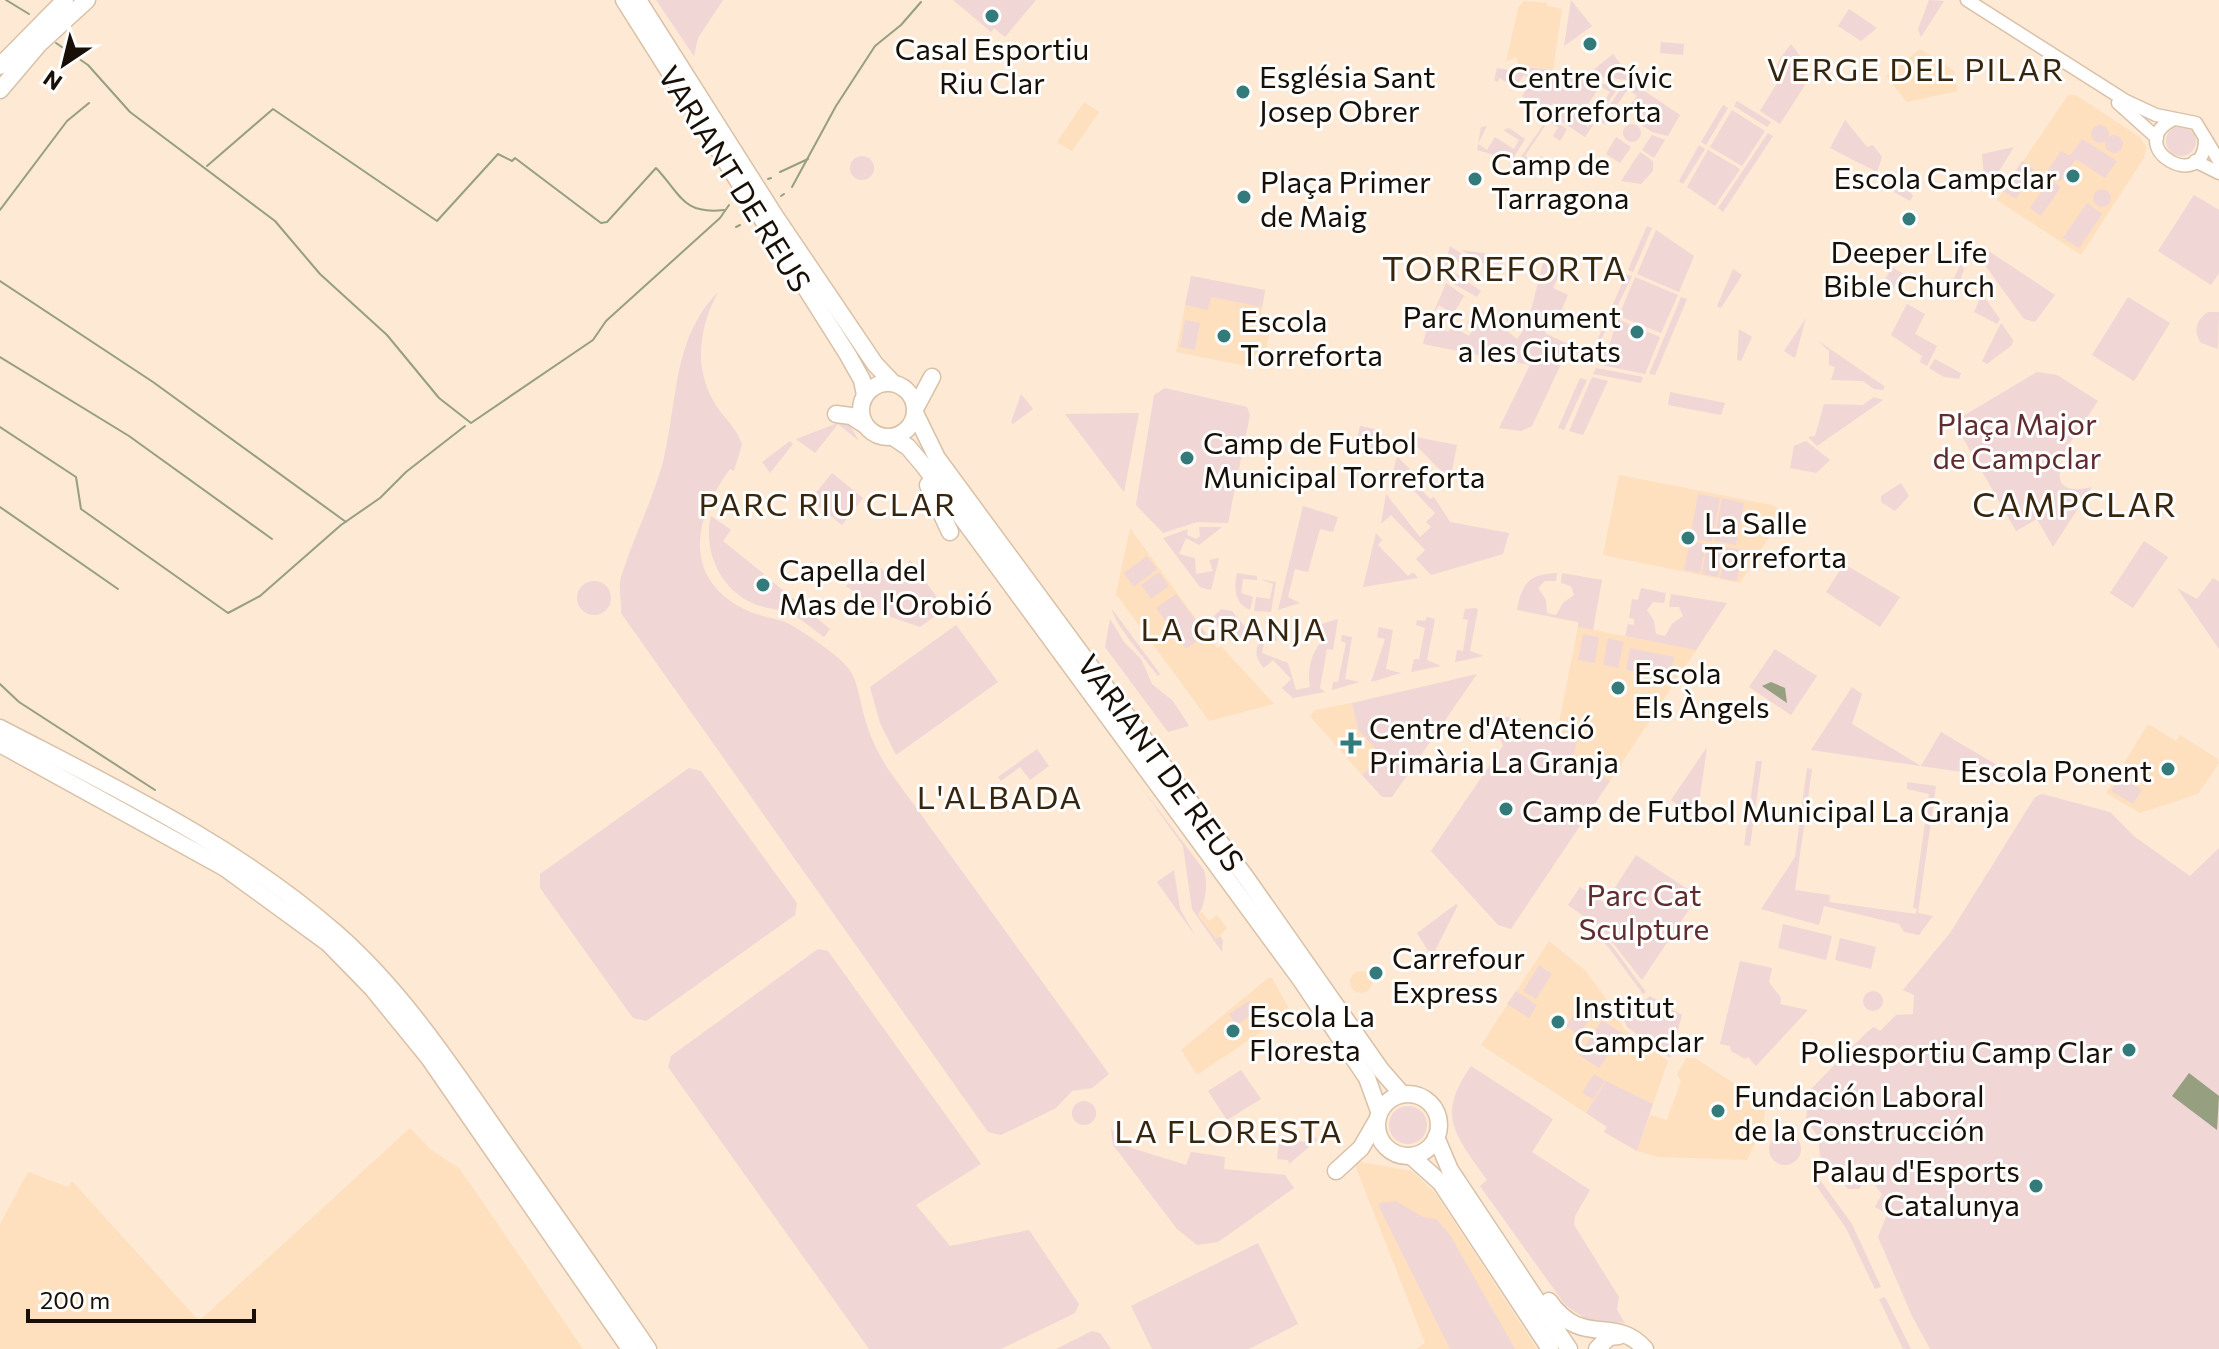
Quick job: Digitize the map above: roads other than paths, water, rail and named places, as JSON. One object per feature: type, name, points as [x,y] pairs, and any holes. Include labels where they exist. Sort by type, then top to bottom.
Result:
[{"type":"highway","points":[[0,66],[65,0]]},
{"type":"highway","points":[[0,90],[39,44],[87,0]]},
{"type":"highway","name":"VARIANT DE REUS","points":[[624,0],[822,319],[848,355],[862,380],[863,400]]},
{"type":"highway","name":"VARIANT DE REUS","points":[[638,0],[862,345],[896,384]]},
{"type":"highway","points":[[705,94],[729,134],[726,138]]},
{"type":"highway","points":[[898,440],[910,426],[932,377],[874,386],[863,400],[836,414],[851,416],[878,435],[898,440],[931,462]]},
{"type":"highway","points":[[896,384],[910,395],[931,462]]},
{"type":"highway","points":[[863,400],[865,425]]},
{"type":"highway","points":[[898,440],[932,492],[950,532]]},
{"type":"highway","name":"VARIANT DE REUS","points":[[931,462],[1002,542],[1374,1074]]},
{"type":"highway","name":"VARIANT DE REUS","points":[[931,462],[1335,1033],[1374,1074]]},
{"type":"highway","points":[[1002,542],[1094,651]]},
{"type":"highway","points":[[0,715],[46,752]]},
{"type":"highway","points":[[0,728],[238,859],[337,934],[382,979],[440,1050],[648,1349]]},
{"type":"highway","points":[[0,744],[225,868],[328,943],[372,988],[429,1058],[630,1349]]},
{"type":"highway","points":[[0,754],[27,766],[50,770]]},
{"type":"highway","points":[[1285,975],[1328,1030],[1335,1033]]},
{"type":"highway","points":[[1366,1029],[1385,1067],[1374,1074]]},
{"type":"highway","points":[[1374,1074],[1402,1094],[1420,1096],[1432,1105],[1439,1120],[1436,1137],[1426,1150],[1404,1155],[1364,1155],[1340,1173],[1361,1148],[1389,1100],[1402,1094]]},
{"type":"highway","points":[[1374,1074],[1383,1144],[1431,1171],[1550,1349]]},
{"type":"highway","points":[[1436,1137],[1450,1170],[1559,1316],[1584,1330],[1629,1335],[1645,1349]]},
{"type":"highway","points":[[1447,1198],[1469,1248]]},
{"type":"highway","points":[[1480,1210],[1569,1349]]},
{"type":"highway","points":[[1597,1349],[1609,1337],[1629,1335]]},
{"type":"main road","points":[[1955,0],[2125,107],[2157,138]]},
{"type":"main road","points":[[1967,0],[2126,101],[2174,119]]},
{"type":"main road","points":[[2205,139],[2203,153],[2195,161],[2180,166],[2167,162],[2158,150],[2157,138],[2163,125],[2182,117],[2196,123],[2219,161]]},
{"type":"main road","points":[[2195,161],[2219,173]]},
{"type":"waterway","points":[[6,0],[29,14]]},
{"type":"waterway","points":[[792,187],[836,106],[875,46],[901,25],[921,2]]},
{"type":"waterway","points":[[56,43],[88,65],[130,112],[275,221],[320,274],[387,335],[439,398],[471,423],[593,340],[606,321],[720,218],[729,205]]},
{"type":"waterway","points":[[0,210],[67,121],[89,103]]},
{"type":"waterway","points":[[207,166],[273,109],[437,221],[498,154],[512,161],[515,158],[601,223],[607,222],[656,168],[691,206],[710,211],[724,210]]},
{"type":"waterway","points":[[780,172],[808,159]]},
{"type":"waterway","points":[[736,227],[740,225]]},
{"type":"waterway","points":[[0,281],[153,382],[346,522]]},
{"type":"waterway","points":[[0,357],[129,436],[272,539]]},
{"type":"waterway","points":[[0,427],[76,477],[81,509],[228,613],[260,596],[341,525],[380,498],[406,472],[465,426]]},
{"type":"waterway","points":[[0,507],[118,589]]},
{"type":"waterway","points":[[0,684],[19,702],[155,790]]},
{"type":"place","name":"Casal Esportiu Riu Clar","points":[[992,16]]},
{"type":"place","name":"Centre Cívic Torreforta","points":[[1590,44]]},
{"type":"place","name":"Església Sant Josep Obrer","points":[[1243,92]]},
{"type":"place","name":"Escola Campclar","points":[[2073,176]]},
{"type":"place","name":"Camp de Tarragona","points":[[1475,179]]},
{"type":"place","name":"Plaça Primer de Maig","points":[[1244,197]]},
{"type":"place","name":"Deeper Life Bible Church","points":[[1909,219]]},
{"type":"place","name":"Parc Monument a les Ciutats","points":[[1637,332]]},
{"type":"place","name":"Escola Torreforta","points":[[1224,336]]},
{"type":"place","name":"Camp de Futbol Municipal Torreforta","points":[[1187,458]]},
{"type":"place","name":"La Salle Torreforta","points":[[1688,538]]},
{"type":"place","name":"Capella del Mas de l'Orobió","points":[[763,585]]},
{"type":"place","name":"Escola Els Àngels","points":[[1618,688]]},
{"type":"place","name":"Centre d'Atenció Primària La Granja","points":[[1351,743]]},
{"type":"place","name":"Escola Ponent","points":[[2168,769]]},
{"type":"place","name":"Camp de Futbol Municipal La Granja","points":[[1506,809]]},
{"type":"place","name":"Carrefour Express","points":[[1376,973]]},
{"type":"place","name":"Institut Campclar","points":[[1558,1022]]},
{"type":"place","name":"Escola La Floresta","points":[[1233,1031]]},
{"type":"place","name":"Poliesportiu Camp Clar","points":[[2129,1050]]},
{"type":"place","name":"Fundación Laboral de la Construcción","points":[[1718,1111]]},
{"type":"place","name":"Palau d'Esports Catalunya","points":[[2036,1186]]},
{"type":"district","name":"VERGE DEL PILAR","points":[[1916,68]]},
{"type":"district","name":"TORREFORTA","points":[[1505,267]]},
{"type":"district","name":"PARC RIU CLAR","points":[[828,503]]},
{"type":"district","name":"CAMPCLAR","points":[[2075,503]]},
{"type":"district","name":"LA GRANJA","points":[[1234,628]]},
{"type":"district","name":"L'ALBADA","points":[[1000,796]]},
{"type":"district","name":"LA FLORESTA","points":[[1229,1130]]},
{"type":"park label","name":"Plaça Major de Campclar","points":[[2017,439]]},
{"type":"park label","name":"Parc Cat Sculpture","points":[[1644,910]]}]
